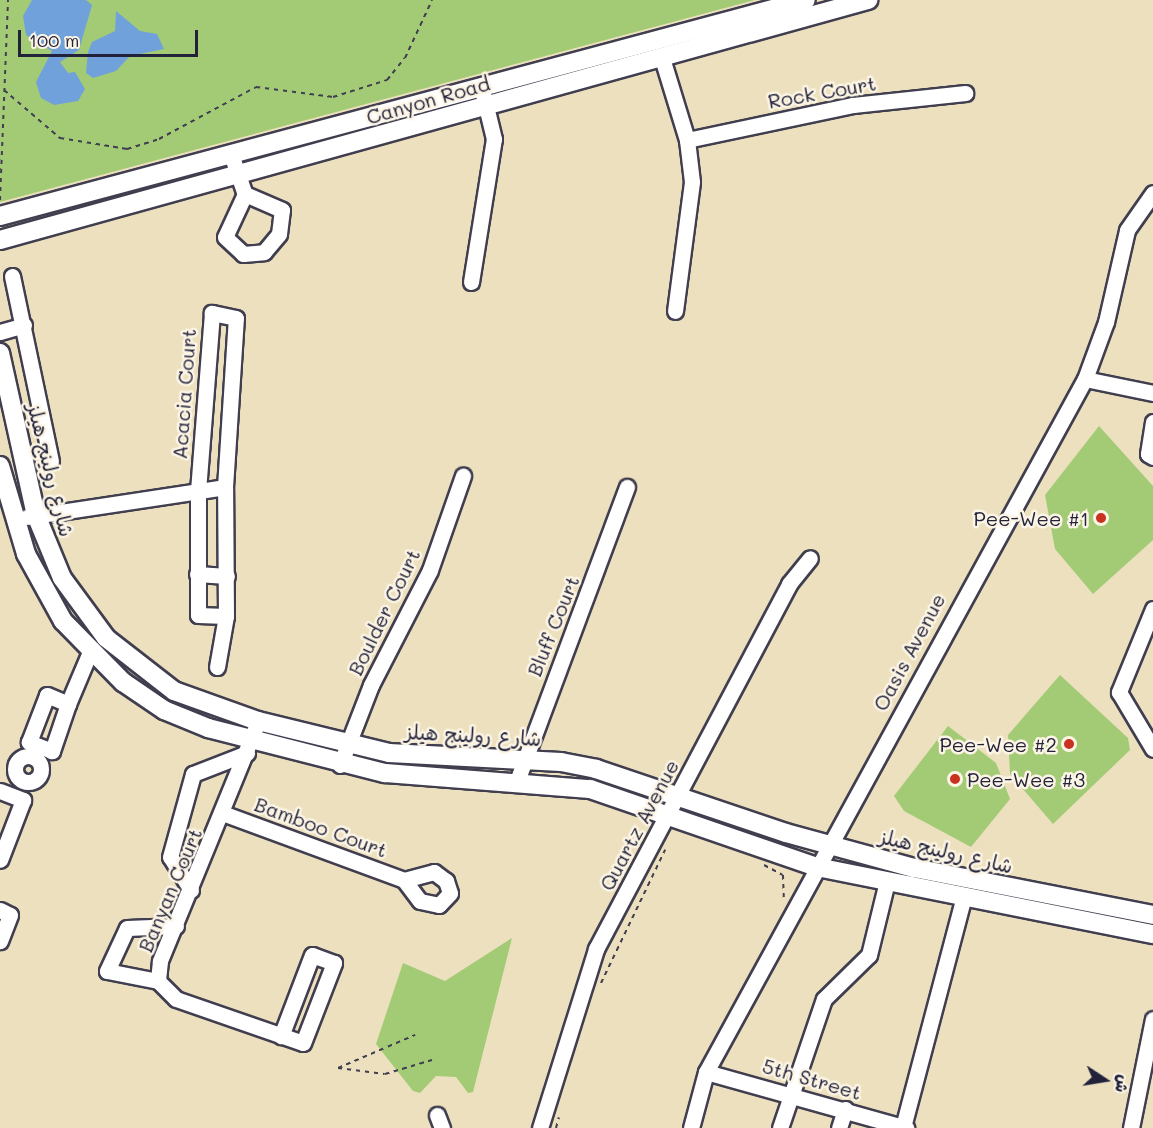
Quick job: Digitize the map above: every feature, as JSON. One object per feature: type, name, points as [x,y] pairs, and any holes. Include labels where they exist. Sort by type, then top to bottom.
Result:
[{"type":"main road","name":"Canyon Road","points":[[0,216],[232,157],[806,0]]},
{"type":"main road","name":"Canyon Road","points":[[0,240],[239,176],[867,0]]},
{"type":"main road","name":"شارع رولينج هيلز","points":[[0,353],[7,418],[36,515],[62,578],[106,638],[174,691],[258,721],[389,753],[523,760],[596,769],[829,845],[924,871],[1153,915]]},
{"type":"main road","name":"شارع رولينج هيلز","points":[[0,466],[12,519],[44,593],[90,652],[164,710],[249,747],[385,773],[517,781],[590,789],[817,867],[1153,933]]},
{"type":"street","points":[[662,58],[687,140],[692,182],[675,311]]},
{"type":"street","points":[[471,282],[494,139],[482,88]]},
{"type":"street","name":"Rock Court","points":[[687,140],[853,105],[965,93]]},
{"type":"street","points":[[232,157],[245,194]]},
{"type":"street","name":"Oasis Avenue","points":[[692,1128],[706,1072],[1085,379],[1106,322],[1127,230],[1153,193]]},
{"type":"street","points":[[12,276],[51,461]]},
{"type":"street","name":"Acacia Court","points":[[217,667],[226,616],[225,487],[236,318],[212,313],[198,491],[198,615],[226,616]]},
{"type":"street","points":[[0,332],[24,325]]},
{"type":"street","points":[[1085,379],[1153,393]]},
{"type":"street","points":[[1153,422],[1148,454],[1153,457]]},
{"type":"street","name":"Boulder Court","points":[[340,765],[345,744],[430,570],[463,476]]},
{"type":"street","points":[[12,519],[225,487]]},
{"type":"street","name":"Bluff Court","points":[[517,781],[627,487]]},
{"type":"street","name":"Quartz Avenue","points":[[540,1128],[596,950],[671,816],[789,584],[810,558]]},
{"type":"street","points":[[197,574],[226,576]]},
{"type":"street","points":[[1153,609],[1119,692],[1153,749]]},
{"type":"street","points":[[0,860],[24,800],[7,793],[21,781],[14,770],[17,762],[37,752],[52,751],[68,704],[90,652]]},
{"type":"street","points":[[37,752],[29,742],[47,695],[68,704]]},
{"type":"street","name":"Banyan Court","points":[[258,721],[225,814],[176,926],[158,981],[176,999],[303,1044],[334,963],[312,955],[281,1036]]},
{"type":"street","points":[[191,890],[170,857],[193,774],[249,747]]},
{"type":"street","name":"Bamboo Court","points":[[225,814],[404,880]]},
{"type":"street","points":[[780,1128],[824,999],[870,955],[887,881]]},
{"type":"street","points":[[898,1127],[964,896]]},
{"type":"street","points":[[0,910],[10,915],[0,941]]},
{"type":"street","points":[[158,981],[107,971],[127,928],[176,926]]},
{"type":"street","points":[[1131,1128],[1153,1019]]},
{"type":"street","name":"5th Street","points":[[706,1072],[793,1094],[898,1127]]},
{"type":"street","points":[[838,1128],[845,1109]]},
{"type":"path","points":[[0,206],[8,0]]},
{"type":"path","points":[[4,90],[60,138],[127,149],[159,139],[256,87],[333,97],[387,80],[405,58],[432,0]]},
{"type":"path","points":[[596,993],[666,848]]},
{"type":"path","points":[[760,861],[783,875],[784,908]]},
{"type":"path","points":[[415,1035],[338,1068],[385,1074],[432,1060]]},
{"type":"path","points":[[556,1128],[560,1109]]},
{"type":"green space","points":[[0,0],[755,0],[0,202]]},
{"type":"green space","name":"Pee-Wee #1","points":[[1099,426],[1153,486],[1153,540],[1093,594],[1055,549],[1045,495]]},
{"type":"green space","name":"Pee-Wee #2","points":[[1060,675],[1128,738],[1130,750],[1053,824],[1010,774],[1008,735]]},
{"type":"green space","name":"Pee-Wee #3","points":[[948,726],[996,763],[1010,799],[971,847],[904,811],[894,796]]},
{"type":"green space","points":[[512,938],[473,1092],[468,1093],[456,1077],[436,1076],[420,1093],[413,1091],[376,1044],[403,963],[445,981]]},
{"type":"water","points":[[32,0],[86,0],[92,5],[79,50],[60,62],[68,73],[75,72],[85,89],[78,101],[54,105],[41,98],[36,82],[52,51],[26,35],[23,16]]},
{"type":"water","points":[[116,11],[140,31],[157,34],[164,49],[130,56],[116,71],[93,78],[86,73],[88,52],[92,42],[115,31]]},
{"type":"place","name":"Pee-Wee #1","points":[[1101,518]]},
{"type":"place","name":"Pee-Wee #2","points":[[1069,744]]},
{"type":"place","name":"Pee-Wee #3","points":[[955,779]]}]
